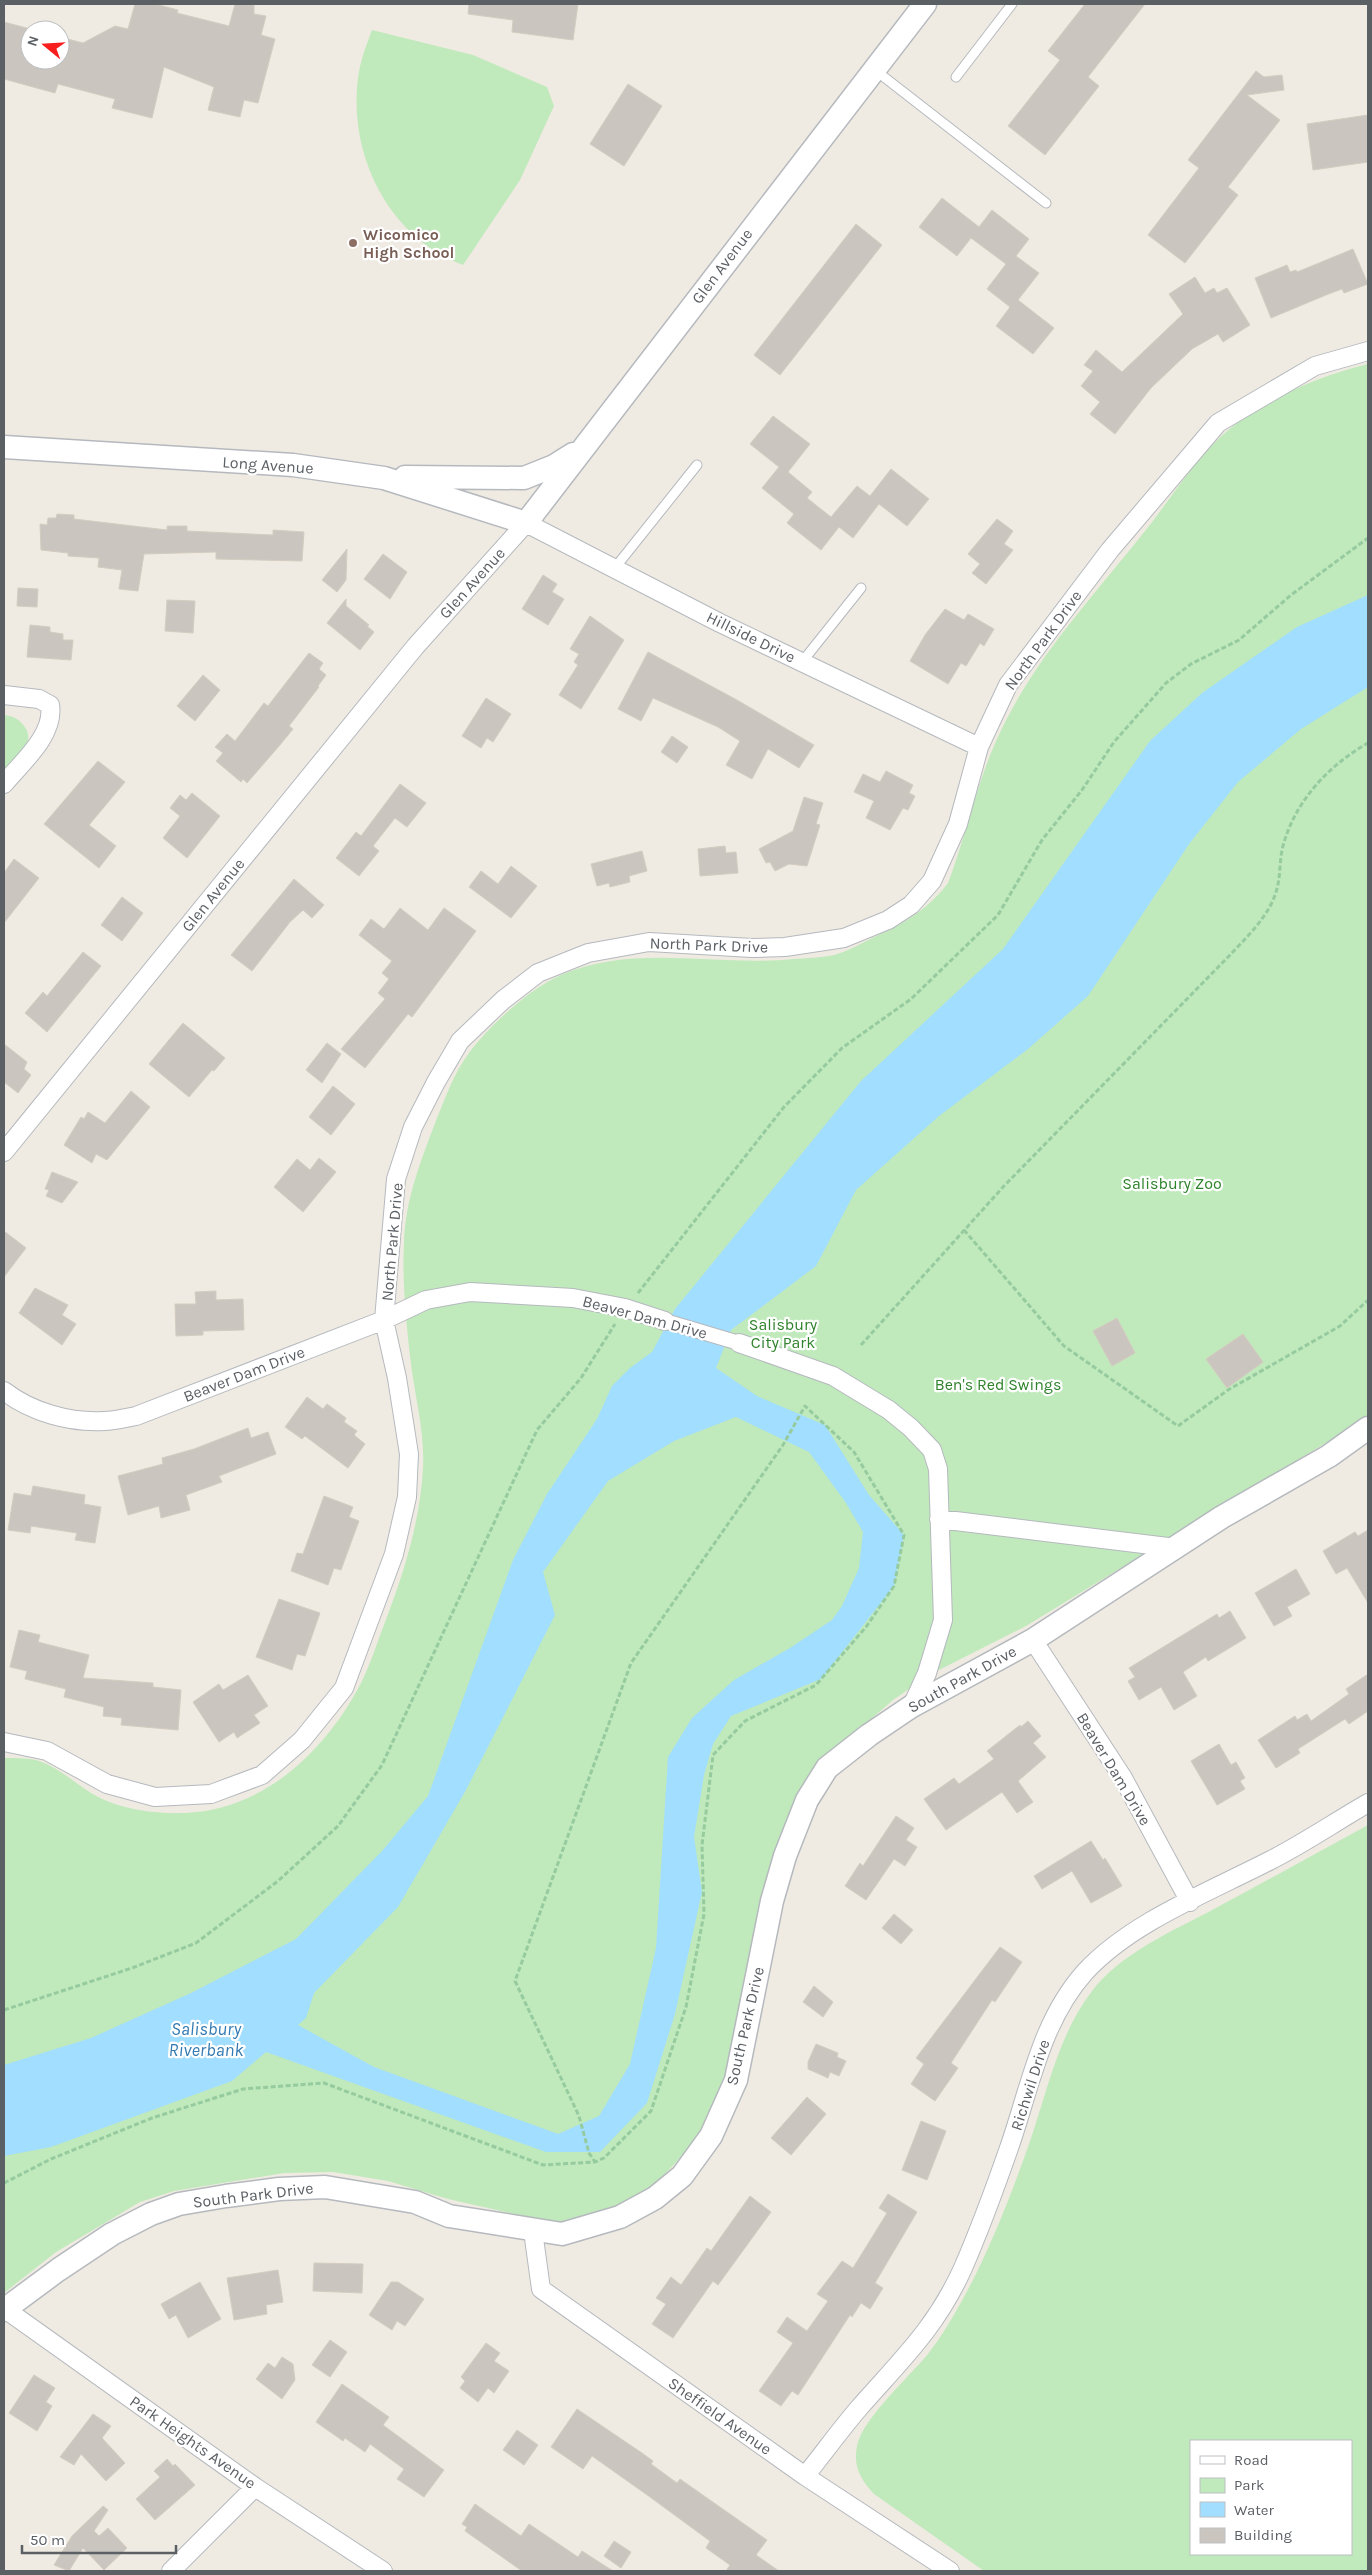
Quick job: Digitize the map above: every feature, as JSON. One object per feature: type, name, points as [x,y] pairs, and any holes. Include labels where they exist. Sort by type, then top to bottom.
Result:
[{"type":"street","name":"Glen Avenue","points":[[4,1152],[415,647],[526,523],[925,4]]},
{"type":"street","name":"North Park Drive","points":[[4,1742],[47,1751],[107,1784],[155,1797],[210,1794],[262,1775],[302,1740],[344,1688],[394,1554],[407,1497],[409,1454],[397,1378],[384,1320],[396,1179],[413,1127],[460,1041],[503,1000],[538,973],[588,953],[649,942],[752,948],[785,947],[844,938],[888,920],[911,905],[932,882],[958,824],[979,747],[1008,685],[1110,550],[1218,423],[1315,366],[1368,351]]},
{"type":"street","name":"Long Avenue","points":[[4,447],[293,465],[384,478],[526,523]]},
{"type":"street","points":[[384,478],[424,476],[480,479],[524,478],[554,466],[583,447]]},
{"type":"street","name":"Hillside Drive","points":[[526,523],[614,569],[802,662],[979,747]]},
{"type":"street","points":[[4,695],[39,699],[50,705],[52,715],[47,730],[4,784]]},
{"type":"street","name":"Beaver Dam Drive","points":[[4,1392],[12,1398],[54,1416],[104,1421],[136,1416],[384,1320],[426,1300],[470,1292],[573,1298],[625,1308],[738,1343],[832,1376],[889,1410],[911,1428],[932,1450],[938,1469],[943,1620],[927,1673],[912,1706]]},
{"type":"street","name":"South Park Drive","points":[[4,2310],[105,2239],[151,2214],[179,2204],[279,2189],[325,2187],[415,2202],[448,2216],[533,2232],[562,2234],[620,2217],[655,2198],[682,2176],[705,2144],[736,2080],[772,1901],[785,1856],[807,1800],[827,1768],[869,1735],[912,1706],[1033,1640],[1222,1517],[1329,1456],[1368,1428]]},
{"type":"street","points":[[939,1519],[1176,1548]]},
{"type":"street","name":"Beaver Dam Drive","points":[[1033,1640],[1124,1778],[1190,1902]]},
{"type":"street","name":"Richwil Drive","points":[[805,2476],[859,2408],[928,2331],[948,2298],[962,2269],[1009,2148],[1037,2057],[1065,1998],[1084,1973],[1106,1951],[1136,1930],[1273,1860],[1368,1803]]},
{"type":"street","name":"Sheffield Avenue","points":[[533,2232],[541,2289],[805,2476],[950,2571]]},
{"type":"street","name":"Park Heights Avenue","points":[[4,2310],[255,2487],[383,2571]]},
{"type":"street","points":[[171,2571],[255,2487]]},
{"type":"lane","points":[[956,77],[1012,4]]},
{"type":"lane","points":[[874,70],[1046,203]]},
{"type":"lane","points":[[614,569],[697,465]]},
{"type":"lane","points":[[802,662],[861,588]]},
{"type":"path","points":[[4,2010],[132,1968],[196,1943],[278,1881],[338,1826],[382,1765],[537,1430],[581,1378],[625,1308],[784,1107],[842,1048],[911,999],[998,915],[1042,840],[1082,790],[1114,742],[1166,682],[1190,664],[1239,640],[1292,595],[1368,538]]},
{"type":"path","points":[[861,1345],[1004,1186],[1222,964],[1257,925],[1276,893],[1283,846],[1296,817],[1312,790],[1330,768],[1368,742]]},
{"type":"path","points":[[964,1230],[1064,1346],[1178,1426],[1228,1390],[1340,1326],[1368,1300]]},
{"type":"path","points":[[4,2183],[51,2159],[161,2115],[243,2089],[324,2083],[543,2165],[594,2162],[604,2158],[651,2111],[686,2007],[704,1914],[702,1845],[713,1755],[745,1721],[816,1685],[866,1626],[894,1586],[904,1535],[854,1452],[805,1406],[783,1445],[631,1662],[515,1981],[580,2116],[589,2153],[594,2162]]},
{"type":"green space","points":[[372,30],[473,55],[547,87],[554,106],[520,180],[463,265],[437,252],[414,235],[395,214],[379,190],[367,164],[360,136],[357,107],[358,78]]},
{"type":"green space","name":"Salisbury City Park","points":[[1368,364],[1368,1417],[1026,1626],[931,1674],[893,1700],[823,1761],[797,1798],[779,1839],[767,1881],[728,2081],[713,2111],[690,2147],[656,2184],[608,2211],[576,2220],[550,2222],[448,2199],[388,2181],[333,2172],[284,2173],[174,2191],[140,2202],[56,2252],[4,2293],[4,1758],[32,1759],[45,1763],[98,1797],[129,1808],[175,1813],[214,1809],[241,1801],[266,1789],[289,1773],[310,1754],[346,1709],[368,1669],[394,1599],[406,1563],[419,1507],[423,1454],[406,1314],[404,1271],[405,1227],[415,1179],[437,1118],[459,1068],[469,1053],[488,1031],[523,998],[561,975],[589,965],[647,958],[764,961],[829,956],[856,946],[917,914],[948,883],[990,756],[1011,710],[1027,683],[1064,631],[1145,531],[1196,463],[1219,438],[1263,406],[1314,381]]},
{"type":"green space","points":[[4,715],[20,721],[28,732],[28,739],[23,752],[4,776]]},
{"type":"green space","points":[[1368,1825],[1368,2571],[984,2571],[874,2494],[861,2477],[857,2466],[856,2453],[861,2435],[877,2411],[932,2349],[966,2293],[996,2230],[1029,2144],[1054,2065],[1070,2026],[1080,2008],[1104,1977],[1133,1954],[1148,1944]]},
{"type":"water","name":"Salisbury Riverbank","points":[[1368,595],[1368,687],[1301,729],[1238,782],[1189,844],[1088,996],[1028,1049],[939,1116],[856,1190],[816,1266],[731,1330],[716,1368],[757,1396],[825,1425],[869,1495],[904,1535],[894,1586],[821,1679],[731,1716],[713,1744],[704,1775],[694,1837],[702,1892],[675,2014],[647,2103],[600,2152],[546,2152],[266,2052],[232,2081],[51,2147],[4,2156],[4,2065],[91,2038],[191,1993],[296,1939],[382,1851],[428,1796],[513,1560],[547,1494],[597,1419],[612,1386],[630,1368],[652,1352],[675,1309],[861,1081],[1003,949],[1150,741],[1202,693],[1297,627]],"holes":[[[736,1417],[809,1452],[846,1503],[863,1532],[859,1568],[842,1606],[832,1620],[790,1648],[734,1680],[692,1718],[668,1757],[656,1948],[630,2064],[599,2116],[558,2134],[374,2067],[298,2025],[306,2018],[314,1993],[398,1907],[466,1790],[555,1615],[543,1572],[608,1481],[674,1441]]]},
{"type":"building","points":[[135,4],[155,4],[178,10],[177,13],[229,26],[235,4],[254,4],[254,14],[266,16],[261,35],[275,39],[258,103],[244,100],[240,117],[208,110],[214,87],[164,67],[152,118],[112,108],[115,99],[58,84],[55,93],[4,79],[4,22],[20,26],[20,70],[70,70],[70,40],[83,43],[115,26],[128,29]]},
{"type":"building","points":[[469,4],[578,4],[573,40],[512,32],[513,20],[468,14]]},
{"type":"building","points":[[1085,4],[1145,4],[1088,77],[1099,86],[1045,155],[1008,126],[1060,60],[1048,51]]},
{"type":"building","points":[[1256,71],[1264,77],[1282,75],[1284,90],[1247,95],[1280,120],[1228,187],[1238,195],[1185,263],[1148,235],[1199,168],[1188,160]]},
{"type":"building","points":[[628,84],[662,106],[624,166],[590,144]]},
{"type":"building","points":[[1368,115],[1368,162],[1313,170],[1307,124]]},
{"type":"building","points":[[942,198],[979,227],[992,210],[1029,239],[1016,256],[1039,273],[1018,300],[1054,328],[1033,354],[996,326],[1010,307],[987,289],[1006,264],[971,238],[957,256],[919,227]]},
{"type":"building","points":[[856,224],[882,245],[780,375],[754,355]]},
{"type":"building","points":[[1353,249],[1368,284],[1344,293],[1342,289],[1271,318],[1255,278],[1287,265],[1290,272],[1296,270],[1297,272]]},
{"type":"building","points":[[1195,277],[1205,293],[1214,288],[1217,293],[1227,288],[1250,325],[1223,342],[1218,334],[1192,349],[1151,388],[1115,434],[1090,414],[1100,402],[1081,386],[1093,371],[1084,365],[1096,350],[1122,372],[1183,314],[1169,294]]},
{"type":"building","points":[[773,416],[810,444],[788,472],[812,492],[807,498],[831,517],[857,486],[870,496],[891,469],[929,499],[907,526],[879,504],[853,538],[839,527],[821,550],[787,523],[794,514],[762,488],[779,467],[750,444]]},
{"type":"building","points":[[57,514],[74,515],[74,519],[167,530],[167,526],[187,526],[187,531],[273,535],[273,530],[304,532],[302,561],[216,559],[216,552],[144,554],[138,591],[119,589],[122,570],[98,567],[99,558],[68,556],[68,553],[41,550],[40,524],[47,525],[48,518],[56,518]]},
{"type":"building","points":[[997,519],[1013,531],[1004,544],[1013,550],[986,584],[972,573],[980,564],[968,554]]},
{"type":"building","points":[[347,549],[346,580],[337,592],[322,580]]},
{"type":"building","points":[[383,554],[407,572],[390,599],[364,579]]},
{"type":"building","points":[[543,575],[557,584],[552,592],[564,599],[548,625],[522,609]]},
{"type":"building","points":[[18,588],[38,589],[37,607],[17,606]]},
{"type":"building","points":[[346,599],[346,606],[369,625],[367,626],[374,632],[360,650],[327,623]]},
{"type":"building","points":[[167,600],[195,601],[193,633],[165,631]]},
{"type":"building","points":[[945,609],[964,620],[968,614],[994,629],[984,646],[980,643],[966,666],[961,663],[948,684],[910,661],[925,635]]},
{"type":"building","points":[[590,616],[624,640],[581,709],[559,695],[578,665],[574,662],[579,654],[570,649]]},
{"type":"building","points":[[30,625],[50,627],[50,632],[63,634],[63,640],[73,640],[71,660],[27,657]]},
{"type":"building","points":[[648,652],[737,700],[814,745],[799,768],[768,749],[752,779],[726,765],[740,741],[718,727],[653,698],[641,721],[618,709]]},
{"type":"building","points":[[309,653],[323,663],[319,669],[326,675],[289,726],[293,729],[247,783],[243,779],[241,782],[216,761],[223,753],[215,747],[227,734],[235,741],[264,703],[268,706]]},
{"type":"building","points":[[203,675],[220,690],[195,721],[177,706]]},
{"type":"building","points":[[486,698],[511,714],[493,742],[487,738],[481,748],[462,736]]},
{"type":"building","points":[[672,736],[688,747],[677,763],[661,752]]},
{"type":"building","points":[[98,761],[125,782],[89,825],[116,846],[99,868],[44,824]]},
{"type":"building","points":[[886,771],[913,785],[909,793],[915,796],[908,810],[903,808],[890,830],[866,818],[874,801],[854,792],[863,774],[880,782]]},
{"type":"building","points":[[400,784],[426,803],[407,827],[395,818],[373,846],[379,851],[359,876],[336,858],[356,832],[361,836]]},
{"type":"building","points":[[192,793],[220,816],[187,858],[163,838],[180,816],[170,808],[180,795],[186,800]]},
{"type":"building","points":[[804,797],[823,803],[816,824],[820,825],[807,866],[789,864],[775,871],[770,862],[766,863],[759,849],[793,831]]},
{"type":"building","points":[[725,846],[726,853],[736,852],[738,873],[700,876],[698,849]]},
{"type":"building","points":[[642,851],[647,871],[629,876],[630,882],[610,887],[609,883],[597,886],[591,864]]},
{"type":"building","points":[[14,859],[39,878],[4,923],[4,873]]},
{"type":"building","points":[[511,866],[537,886],[511,918],[469,887],[481,871],[498,884]]},
{"type":"building","points":[[294,879],[324,905],[312,918],[303,910],[290,922],[252,971],[231,955]]},
{"type":"building","points":[[122,897],[143,913],[122,941],[101,925]]},
{"type":"building","points":[[400,908],[428,930],[444,908],[476,931],[412,1017],[408,1014],[365,1068],[341,1049],[385,999],[378,993],[389,979],[382,973],[392,961],[359,935],[371,919],[384,929]]},
{"type":"building","points":[[83,952],[101,966],[47,1032],[25,1013],[43,992],[47,996]]},
{"type":"building","points":[[183,1023],[225,1058],[189,1097],[149,1064]]},
{"type":"building","points":[[327,1043],[341,1054],[322,1083],[306,1070]]},
{"type":"building","points":[[4,1044],[27,1062],[24,1069],[31,1075],[18,1093],[4,1082]]},
{"type":"building","points":[[333,1086],[355,1104],[331,1135],[309,1117]]},
{"type":"building","points":[[131,1091],[150,1107],[107,1160],[96,1154],[92,1163],[64,1145],[81,1117],[84,1119],[88,1112],[105,1123]]},
{"type":"building","points":[[319,1158],[336,1172],[303,1212],[274,1187],[297,1159],[310,1170]]},
{"type":"building","points":[[52,1172],[78,1182],[62,1203],[46,1196],[49,1190],[45,1189]]},
{"type":"building","points":[[4,1231],[26,1248],[4,1277]]},
{"type":"building","points":[[35,1288],[68,1305],[62,1315],[76,1324],[62,1345],[19,1313]]},
{"type":"building","points":[[216,1291],[216,1300],[243,1299],[244,1330],[203,1331],[203,1335],[176,1336],[175,1304],[196,1304],[195,1292]]},
{"type":"building","points":[[1117,1318],[1135,1353],[1112,1366],[1093,1331]]},
{"type":"building","points":[[1243,1334],[1263,1362],[1227,1388],[1206,1359]]},
{"type":"building","points":[[307,1397],[323,1409],[327,1404],[346,1418],[344,1422],[357,1431],[354,1435],[365,1444],[348,1468],[305,1436],[302,1439],[285,1427]]},
{"type":"building","points":[[248,1428],[251,1438],[268,1432],[276,1454],[219,1476],[222,1482],[186,1495],[190,1510],[161,1518],[159,1506],[128,1515],[118,1476],[163,1464],[162,1458],[194,1449]]},
{"type":"building","points":[[33,1486],[85,1495],[84,1504],[101,1507],[95,1543],[75,1540],[77,1533],[31,1526],[30,1533],[8,1530],[14,1493],[31,1496]]},
{"type":"building","points":[[324,1496],[353,1507],[349,1517],[359,1521],[341,1570],[334,1568],[328,1585],[291,1571],[297,1553],[303,1554]]},
{"type":"building","points":[[1368,1530],[1368,1603],[1347,1568],[1336,1574],[1323,1551],[1355,1532],[1358,1536]]},
{"type":"building","points":[[1296,1569],[1310,1594],[1287,1607],[1292,1616],[1274,1626],[1255,1593]]},
{"type":"building","points":[[279,1599],[320,1613],[305,1656],[297,1654],[292,1670],[256,1657]]},
{"type":"building","points":[[1230,1611],[1246,1638],[1208,1661],[1206,1657],[1183,1672],[1197,1696],[1174,1710],[1161,1687],[1139,1700],[1128,1681],[1135,1677],[1129,1668],[1217,1614],[1219,1618]]},
{"type":"building","points":[[19,1630],[40,1635],[38,1642],[89,1655],[83,1678],[153,1683],[153,1687],[181,1690],[178,1730],[121,1725],[122,1718],[103,1716],[104,1707],[64,1697],[66,1689],[25,1679],[27,1671],[10,1667]]},
{"type":"building","points":[[1368,1674],[1368,1711],[1349,1724],[1345,1719],[1298,1749],[1300,1753],[1276,1768],[1258,1740],[1295,1716],[1297,1720],[1307,1714],[1311,1721],[1349,1694],[1346,1689]]},
{"type":"building","points":[[248,1675],[268,1706],[254,1715],[260,1723],[237,1738],[234,1732],[219,1742],[193,1702],[219,1684],[223,1690]]},
{"type":"building","points":[[1028,1721],[1041,1736],[1033,1743],[1046,1757],[1018,1781],[1033,1802],[1017,1813],[1002,1792],[946,1830],[924,1799],[954,1778],[959,1784],[994,1759],[987,1751]]},
{"type":"building","points":[[1219,1744],[1231,1765],[1236,1762],[1245,1778],[1240,1781],[1245,1789],[1217,1805],[1191,1761]]},
{"type":"building","points":[[896,1816],[914,1828],[906,1840],[917,1847],[905,1866],[894,1859],[866,1900],[845,1886],[860,1863],[863,1866]]},
{"type":"building","points":[[1091,1841],[1103,1860],[1105,1858],[1122,1886],[1091,1903],[1072,1871],[1042,1889],[1034,1876]]},
{"type":"building","points":[[894,1914],[913,1930],[901,1944],[882,1928]]},
{"type":"building","points":[[1000,1947],[1022,1962],[995,2002],[992,2000],[951,2063],[958,2068],[935,2101],[911,2084],[924,2064],[916,2058]]},
{"type":"building","points":[[814,1986],[833,2002],[823,2017],[803,2002]]},
{"type":"building","points":[[816,2044],[838,2053],[837,2057],[846,2061],[839,2076],[830,2072],[828,2078],[808,2069],[808,2062]]},
{"type":"building","points":[[807,2097],[826,2114],[791,2155],[771,2138]]},
{"type":"building","points":[[921,2121],[946,2131],[927,2180],[902,2170]]},
{"type":"building","points":[[888,2194],[917,2212],[875,2283],[883,2288],[870,2309],[861,2303],[852,2317],[850,2315],[798,2395],[792,2391],[781,2406],[759,2391],[793,2343],[777,2332],[787,2317],[807,2331],[828,2301],[817,2294],[842,2261],[853,2268],[887,2213],[879,2208]]},
{"type":"building","points":[[750,2196],[771,2212],[718,2285],[713,2281],[673,2338],[652,2324],[666,2304],[656,2298],[671,2277],[681,2285],[707,2248],[711,2251]]},
{"type":"building","points":[[314,2263],[363,2264],[362,2293],[313,2291]]},
{"type":"building","points":[[278,2270],[283,2302],[266,2305],[267,2314],[234,2320],[227,2278]]},
{"type":"building","points":[[200,2282],[221,2319],[188,2338],[176,2315],[169,2319],[161,2304]]},
{"type":"building","points":[[391,2282],[398,2282],[424,2299],[405,2326],[397,2321],[392,2330],[369,2315]]},
{"type":"building","points":[[330,2340],[347,2352],[330,2377],[312,2365]]},
{"type":"building","points":[[486,2343],[500,2353],[494,2361],[509,2371],[494,2393],[488,2388],[478,2402],[460,2388],[465,2381],[461,2377]]},
{"type":"building","points":[[282,2357],[293,2364],[295,2380],[282,2399],[256,2379],[268,2363],[275,2368]]},
{"type":"building","points":[[34,2375],[55,2388],[46,2402],[52,2406],[37,2431],[9,2413]]},
{"type":"building","points":[[342,2384],[389,2417],[383,2425],[444,2470],[424,2497],[397,2479],[404,2469],[370,2444],[365,2452],[345,2438],[343,2441],[316,2422]]},
{"type":"building","points":[[577,2409],[653,2461],[651,2464],[677,2483],[680,2479],[767,2540],[756,2555],[779,2571],[726,2571],[730,2565],[706,2548],[710,2541],[650,2497],[592,2456],[583,2469],[551,2447]]},
{"type":"building","points":[[93,2414],[111,2426],[102,2438],[125,2463],[106,2481],[81,2454],[74,2465],[60,2457]]},
{"type":"building","points":[[517,2430],[538,2445],[524,2465],[503,2450]]},
{"type":"building","points":[[167,2459],[173,2466],[175,2464],[195,2485],[155,2520],[136,2499],[160,2477],[154,2471]]},
{"type":"building","points":[[475,2504],[521,2536],[529,2524],[578,2557],[582,2551],[613,2571],[522,2571],[465,2531],[467,2527],[462,2524]]},
{"type":"building","points":[[103,2506],[108,2510],[94,2531],[99,2536],[108,2528],[127,2548],[104,2570],[83,2548],[69,2571],[54,2565],[72,2536]]},
{"type":"building","points":[[614,2541],[631,2552],[621,2568],[604,2556]]},
{"type":"place","name":"Wicomico High School","points":[[353,243]]},
{"type":"park label","name":"Salisbury Zoo","points":[[1172,1183]]},
{"type":"park label","name":"Ben's Red Swings","points":[[998,1384]]}]
